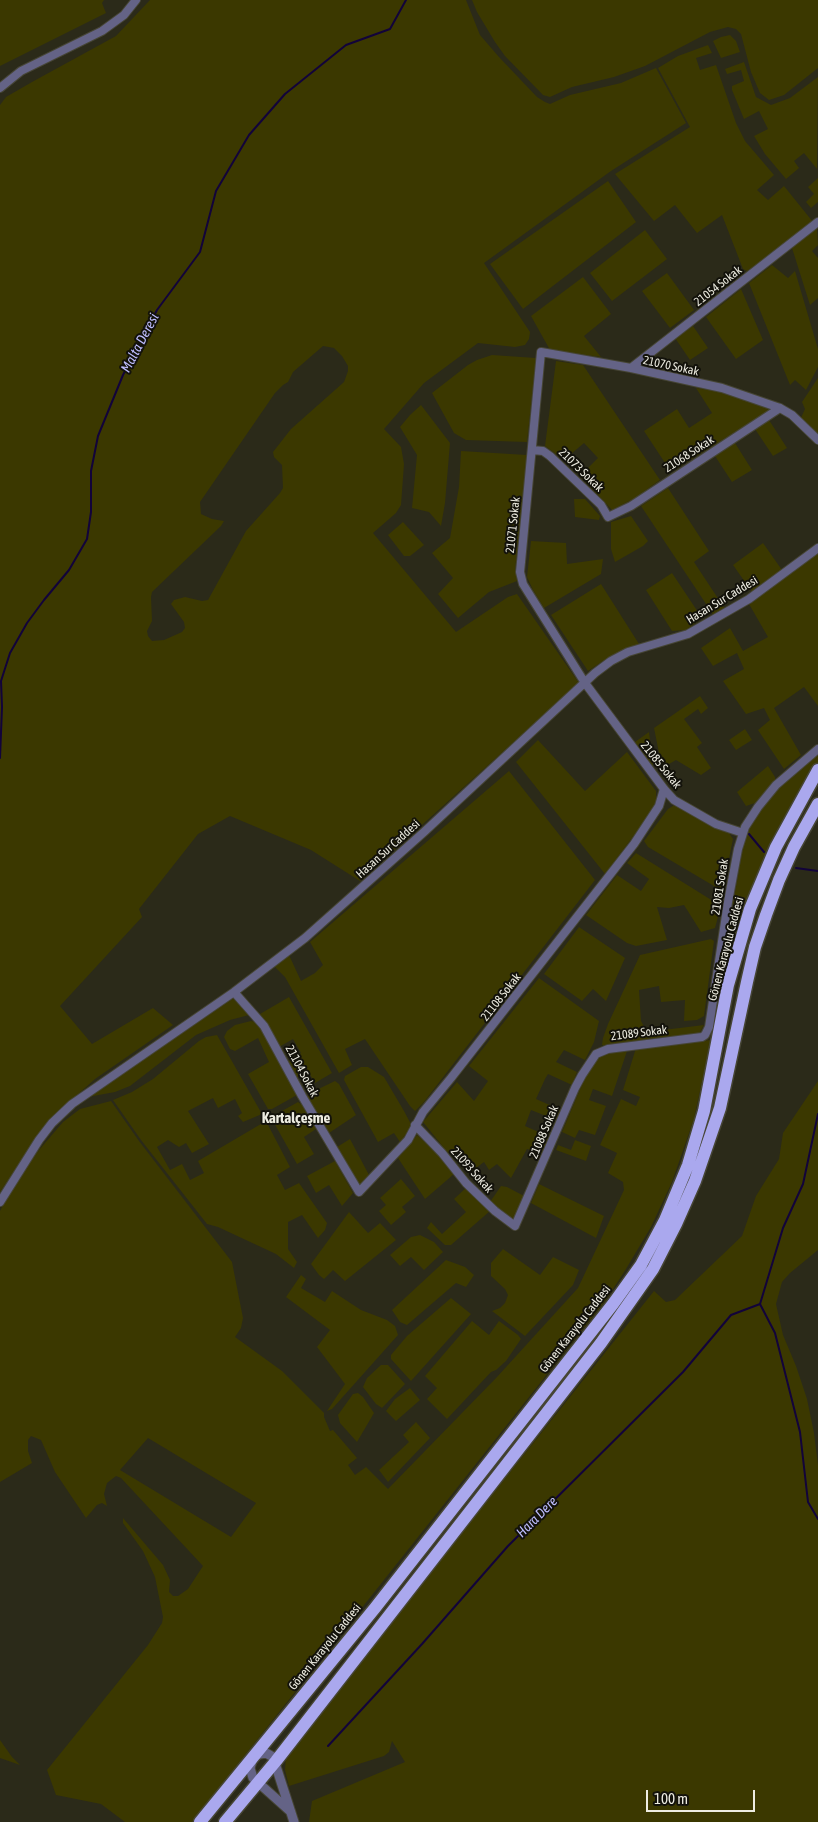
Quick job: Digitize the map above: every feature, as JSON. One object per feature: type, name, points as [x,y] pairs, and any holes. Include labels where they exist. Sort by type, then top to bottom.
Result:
[{"type":"highway","name":"Gönen Karayolu Caddesi","points":[[200,1822],[374,1608],[613,1304],[641,1265],[665,1220],[688,1164],[704,1111],[728,985],[750,909],[776,847],[818,770]]},
{"type":"highway","points":[[225,1822],[276,1761],[601,1343],[653,1269],[695,1181],[720,1108],[755,947],[772,898],[794,847],[818,804]]},
{"type":"street","points":[[0,88],[22,71],[102,31],[124,15],[136,0]]},
{"type":"street","name":"21054 Sokak","points":[[630,368],[818,222]]},
{"type":"street","name":"21070 Sokak","points":[[541,352],[630,368],[722,388],[780,408],[792,415],[818,440]]},
{"type":"street","name":"21071 Sokak","points":[[541,352],[520,572],[523,584],[585,683]]},
{"type":"street","name":"21068 Sokak","points":[[608,517],[631,506],[780,408]]},
{"type":"street","name":"21073 Sokak","points":[[532,450],[542,451],[550,456],[601,505],[608,517]]},
{"type":"street","name":"Hasan Sur Caddesi","points":[[0,1202],[39,1140],[52,1123],[72,1104],[234,992],[320,925],[606,665],[628,652],[688,634],[749,599],[818,548]]},
{"type":"street","name":"21085 Sokak","points":[[585,683],[664,790],[674,800],[716,824],[743,833]]},
{"type":"street","name":"21081 Sokak","points":[[682,1039],[702,1037],[709,1027],[728,902],[743,833],[768,794],[818,749]]},
{"type":"street","name":"21108 Sokak","points":[[359,1192],[408,1140],[423,1112],[626,854],[656,811],[664,790]]},
{"type":"street","name":"21108 Sokak","points":[[656,811],[674,800]]},
{"type":"street","name":"21104 Sokak","points":[[234,992],[264,1026],[302,1096],[359,1192]]},
{"type":"street","name":"21089 Sokak","points":[[600,1051],[682,1039]]},
{"type":"street","name":"21088 Sokak","points":[[515,1226],[582,1075],[593,1057],[600,1051]]},
{"type":"street","name":"21093 Sokak","points":[[415,1125],[436,1146],[466,1183],[495,1211],[515,1226]]},
{"type":"street","points":[[291,1812],[257,1783],[250,1770],[254,1755],[268,1754],[276,1761],[294,1822]]},
{"type":"shaded area","points":[[0,0],[104,0],[102,3],[106,13],[0,66]]},
{"type":"shaded area","points":[[150,0],[466,0],[480,35],[537,97],[545,102],[550,104],[570,95],[621,83],[656,68],[686,123],[611,171],[484,263],[530,332],[529,339],[525,345],[515,347],[478,343],[424,383],[384,429],[401,447],[404,464],[401,505],[396,513],[373,533],[456,632],[508,597],[517,594],[579,683],[360,881],[311,850],[230,816],[198,834],[139,909],[142,917],[60,1006],[92,1044],[153,1008],[173,1025],[95,1079],[47,1122],[0,1192],[0,105],[6,97],[116,36]],"holes":[[[323,346],[334,348],[348,366],[344,382],[291,429],[273,452],[274,457],[282,465],[283,488],[280,493],[246,531],[208,600],[202,601],[185,597],[174,600],[171,604],[184,622],[185,628],[182,632],[164,640],[152,641],[147,631],[152,621],[152,592],[224,521],[212,519],[201,514],[200,502],[275,393],[288,382],[293,372]]]},
{"type":"shaded area","points":[[472,0],[818,0],[818,68],[784,95],[769,100],[760,93],[751,72],[741,34],[736,29],[728,27],[710,32],[645,66],[614,77],[572,87],[550,97],[543,95],[505,56],[477,12]]},
{"type":"shaded area","points":[[730,35],[736,41],[740,52],[721,58],[713,41]]},
{"type":"shaded area","points":[[708,45],[712,53],[696,58],[700,70],[716,65],[736,123],[745,141],[774,175],[757,190],[768,200],[784,186],[813,222],[747,271],[743,269],[722,215],[697,233],[675,205],[654,221],[615,174],[690,127],[658,68],[678,56]]},
{"type":"shaded area","points":[[744,62],[756,97],[771,105],[790,98],[818,77],[817,169],[804,153],[794,161],[799,168],[786,179],[765,154],[754,136],[768,129],[759,111],[744,119],[732,90],[732,86],[744,81],[741,70],[727,74],[725,69]]},
{"type":"shaded area","points":[[818,178],[818,202],[811,208],[806,202],[814,194],[808,187]]},
{"type":"shaded area","points":[[608,181],[636,222],[523,309],[490,264]]},
{"type":"shaded area","points":[[817,227],[818,245],[812,251],[818,258],[818,298],[810,305],[792,248]]},
{"type":"shaded area","points":[[645,230],[667,259],[612,301],[590,273]]},
{"type":"shaded area","points":[[772,265],[788,278],[795,271],[818,349],[818,367],[806,390],[795,380],[790,385],[749,283]]},
{"type":"shaded area","points":[[667,273],[694,310],[670,328],[642,291]]},
{"type":"shaded area","points":[[583,277],[611,314],[584,336],[601,357],[550,350],[531,316]]},
{"type":"shaded area","points":[[741,289],[763,340],[736,359],[706,317]]},
{"type":"shaded area","points":[[693,326],[708,348],[690,360],[675,338]]},
{"type":"shaded area","points":[[492,355],[536,358],[527,442],[466,440],[454,433],[432,393],[468,365]]},
{"type":"shaded area","points":[[556,361],[583,365],[660,480],[635,498],[612,510],[580,476],[598,458],[584,443],[564,460],[545,446]]},
{"type":"shaded area","points":[[818,378],[818,438],[800,420],[805,409],[802,402]]},
{"type":"shaded area","points":[[696,388],[716,391],[769,408],[767,412],[671,472],[644,431],[677,409],[689,428],[712,413]]},
{"type":"shaded area","points":[[421,405],[450,443],[441,526],[429,512],[412,508],[417,455],[400,427]]},
{"type":"shaded area","points":[[769,420],[787,448],[773,456],[755,429]]},
{"type":"shaded area","points":[[735,443],[752,470],[732,482],[715,456]]},
{"type":"shaded area","points":[[461,451],[527,455],[515,570],[517,581],[489,592],[458,618],[438,594],[453,578],[432,553],[450,538],[459,487]]},
{"type":"shaded area","points":[[668,488],[709,551],[694,562],[725,609],[714,616],[641,506]]},
{"type":"shaded area","points":[[574,499],[585,499],[600,516],[599,520],[575,517]]},
{"type":"shaded area","points":[[631,516],[648,541],[643,546],[615,562],[611,549],[611,522]]},
{"type":"shaded area","points":[[403,522],[424,545],[410,556],[404,556],[388,535]]},
{"type":"shaded area","points":[[531,541],[566,543],[567,564],[603,559],[601,574],[544,608],[527,577]]},
{"type":"shaded area","points":[[763,543],[782,570],[752,592],[733,565]]},
{"type":"shaded area","points":[[818,553],[818,706],[804,687],[774,708],[801,755],[784,769],[758,730],[770,720],[764,708],[746,714],[723,681],[744,669],[737,653],[713,666],[701,648],[730,628],[743,651],[768,637],[749,604]]},
{"type":"shaded area","points":[[672,573],[702,618],[686,630],[672,631],[646,590]]},
{"type":"shaded area","points":[[601,584],[639,644],[603,661],[588,671],[551,615]]},
{"type":"shaded area","points":[[700,696],[708,708],[701,714],[698,709],[684,719],[702,743],[697,747],[711,768],[701,775],[676,760],[662,768],[654,728]]},
{"type":"shaded area","points":[[745,729],[752,740],[736,750],[729,740]]},
{"type":"shaded area","points":[[649,732],[653,764],[652,767],[635,742]]},
{"type":"shaded area","points":[[538,740],[585,791],[627,752],[656,791],[656,802],[650,814],[605,874],[516,762]]},
{"type":"shaded area","points":[[818,753],[818,763],[795,797],[772,840],[746,905],[720,995],[717,995],[745,836],[759,810],[788,778]]},
{"type":"shaded area","points":[[768,766],[775,780],[755,803],[746,806],[737,792]]},
{"type":"shaded area","points":[[509,771],[595,880],[424,1102],[415,1111],[365,1039],[345,1049],[352,1065],[339,1073],[285,977],[274,966],[289,955],[301,981],[315,973],[323,965],[310,942]]},
{"type":"shaded area","points":[[676,804],[729,833],[733,839],[723,888],[719,889],[648,847],[644,841],[668,809]]},
{"type":"shaded area","points":[[636,853],[721,906],[715,928],[701,932],[684,905],[669,908],[657,907],[667,940],[636,946],[627,943],[586,915],[617,875],[641,891],[649,879],[627,863]]},
{"type":"shaded area","points":[[579,927],[625,958],[606,1001],[593,989],[582,1001],[544,974]]},
{"type":"shaded area","points":[[711,939],[714,941],[704,1016],[697,1020],[684,1021],[685,1000],[661,1002],[659,986],[639,990],[641,1021],[647,1032],[704,1025],[700,1032],[697,1034],[602,1045],[608,1024],[640,955]]},
{"type":"shaded area","points":[[539,978],[599,1021],[594,1042],[585,1060],[564,1050],[556,1062],[577,1072],[572,1085],[548,1074],[545,1079],[536,1099],[561,1110],[556,1120],[531,1110],[525,1126],[550,1137],[543,1154],[527,1149],[511,1178],[497,1164],[489,1170],[484,1162],[472,1171],[457,1147],[448,1153],[423,1122],[457,1082],[474,1101],[488,1081],[469,1066]]},
{"type":"shaded area","points":[[235,997],[249,1015],[230,1020],[196,1035],[130,1086],[115,1092],[88,1097]]},
{"type":"shaded area","points":[[289,997],[332,1073],[315,1083],[308,1071],[296,1078],[287,1062],[301,1053],[293,1039],[279,1047],[260,1014]]},
{"type":"shaded area","points":[[251,1021],[255,1022],[262,1030],[297,1095],[272,1109],[268,1109],[248,1074],[269,1062],[258,1038],[235,1051],[230,1049],[224,1037],[227,1031],[235,1025]]},
{"type":"shaded area","points":[[217,1035],[262,1114],[243,1122],[238,1116],[242,1113],[235,1099],[218,1108],[213,1098],[188,1111],[209,1144],[192,1153],[186,1143],[179,1147],[168,1140],[157,1147],[170,1170],[182,1164],[190,1180],[204,1173],[198,1161],[266,1121],[290,1167],[277,1175],[285,1190],[299,1183],[327,1223],[325,1230],[318,1238],[302,1215],[288,1222],[288,1249],[297,1262],[294,1268],[276,1254],[218,1227],[207,1224],[141,1140],[113,1100],[132,1092],[153,1079],[199,1041],[206,1037]]},
{"type":"shaded area","points":[[711,1040],[694,1119],[672,1182],[651,1227],[606,1300],[192,1822],[125,1822],[101,1804],[56,1795],[47,1770],[148,1645],[162,1623],[163,1617],[155,1577],[143,1551],[123,1523],[123,1518],[163,1565],[170,1580],[169,1592],[173,1596],[178,1596],[188,1589],[203,1566],[121,1478],[116,1476],[107,1483],[104,1494],[107,1506],[102,1503],[97,1505],[86,1518],[55,1472],[41,1440],[31,1436],[28,1440],[28,1451],[32,1463],[0,1482],[0,1211],[16,1181],[39,1150],[63,1122],[80,1109],[111,1101],[139,1141],[232,1262],[243,1318],[241,1328],[235,1337],[282,1371],[324,1413],[330,1431],[333,1430],[357,1458],[348,1465],[355,1475],[366,1467],[388,1489],[497,1377],[578,1288],[624,1190],[623,1182],[608,1173],[617,1153],[600,1145],[621,1099],[636,1106],[640,1097],[623,1090],[636,1048]],"holes":[[[148,1438],[256,1503],[231,1537],[120,1470]]]},
{"type":"shaded area","points":[[624,1049],[627,1051],[612,1096],[593,1089],[589,1100],[606,1106],[595,1135],[579,1130],[575,1138],[562,1132],[589,1068],[595,1059],[604,1053]]},
{"type":"shaded area","points":[[361,1067],[368,1067],[384,1077],[412,1126],[400,1142],[394,1133],[378,1142],[344,1080],[345,1076]]},
{"type":"shaded area","points":[[335,1081],[339,1084],[356,1115],[329,1133],[307,1097],[310,1093]]},
{"type":"shaded area","points":[[818,1081],[818,1250],[782,1282],[776,1304],[783,1335],[807,1399],[818,1465],[818,1822],[309,1822],[312,1801],[405,1762],[392,1741],[389,1752],[384,1756],[289,1786],[285,1770],[286,1754],[654,1291],[666,1302],[675,1300],[742,1236],[756,1196],[779,1159],[783,1133]]},
{"type":"shaded area","points":[[298,1102],[302,1105],[316,1129],[304,1137],[314,1154],[297,1164],[273,1121],[273,1116]]},
{"type":"shaded area","points":[[417,1135],[434,1150],[454,1174],[425,1199],[398,1158]]},
{"type":"shaded area","points":[[350,1139],[369,1175],[358,1187],[337,1147]]},
{"type":"shaded area","points":[[575,1140],[591,1146],[586,1161],[556,1150],[558,1145],[571,1150]]},
{"type":"shaded area","points":[[335,1161],[353,1193],[342,1206],[329,1185],[316,1193],[307,1176]]},
{"type":"shaded area","points":[[401,1179],[415,1196],[402,1207],[406,1212],[391,1225],[379,1211],[386,1205],[380,1198]]},
{"type":"shaded area","points":[[539,1184],[604,1216],[596,1238],[531,1203]]},
{"type":"shaded area","points":[[501,1186],[524,1196],[515,1217],[510,1219],[490,1202]]},
{"type":"shaded area","points":[[467,1187],[490,1211],[451,1245],[445,1245],[427,1228],[431,1222],[442,1234],[466,1212],[454,1199]]},
{"type":"shaded area","points":[[349,1212],[368,1233],[380,1223],[396,1240],[345,1281],[333,1270],[324,1279],[311,1264]]},
{"type":"shaded area","points":[[420,1235],[434,1242],[443,1252],[424,1270],[411,1257],[400,1266],[390,1255],[411,1237]]},
{"type":"shaded area","points":[[503,1249],[540,1275],[553,1257],[579,1270],[573,1285],[525,1336],[492,1311],[500,1308],[505,1303],[508,1295],[505,1289],[491,1276],[491,1263]]},
{"type":"shaded area","points":[[446,1260],[465,1267],[474,1275],[466,1287],[456,1283],[407,1325],[400,1322],[392,1310]]},
{"type":"shaded area","points":[[301,1275],[306,1279],[301,1288],[325,1302],[332,1291],[361,1310],[387,1320],[395,1326],[398,1335],[332,1409],[327,1411],[345,1384],[317,1347],[330,1330],[286,1297]]},
{"type":"shaded area","points":[[451,1298],[471,1314],[411,1381],[391,1359],[391,1355],[407,1336]]},
{"type":"shaded area","points":[[472,1321],[489,1335],[499,1321],[521,1339],[506,1361],[491,1372],[447,1419],[427,1399],[437,1388],[425,1376]]},
{"type":"shaded area","points":[[381,1365],[388,1365],[405,1384],[382,1408],[376,1404],[363,1387],[367,1378]]},
{"type":"shaded area","points":[[410,1388],[420,1400],[396,1421],[386,1411],[395,1399]]},
{"type":"shaded area","points":[[358,1393],[374,1413],[357,1442],[340,1423],[338,1415],[353,1394]]},
{"type":"shaded area","points":[[416,1422],[430,1438],[388,1482],[379,1470],[409,1442],[403,1435]]},
{"type":"shaded area","points":[[0,1740],[12,1757],[20,1765],[0,1758]]},
{"type":"waterway","name":"Malta Deresi","points":[[0,758],[1,681],[10,653],[27,623],[69,570],[87,539],[91,512],[91,471],[98,436],[123,375],[157,310],[200,252],[216,191],[249,135],[285,94],[346,45],[390,29],[406,0]]},
{"type":"waterway","points":[[749,834],[764,852]]},
{"type":"waterway","points":[[796,868],[818,871]]},
{"type":"waterway","name":"Hara Dere","points":[[818,1114],[803,1184],[783,1228],[760,1304],[775,1333],[800,1432],[808,1502],[818,1519]]},
{"type":"waterway","name":"Hara Dere","points":[[328,1746],[422,1644],[508,1546],[683,1372],[731,1315],[760,1304]]},
{"type":"district","name":"Kartalçeşme","points":[[296,1118]]}]
